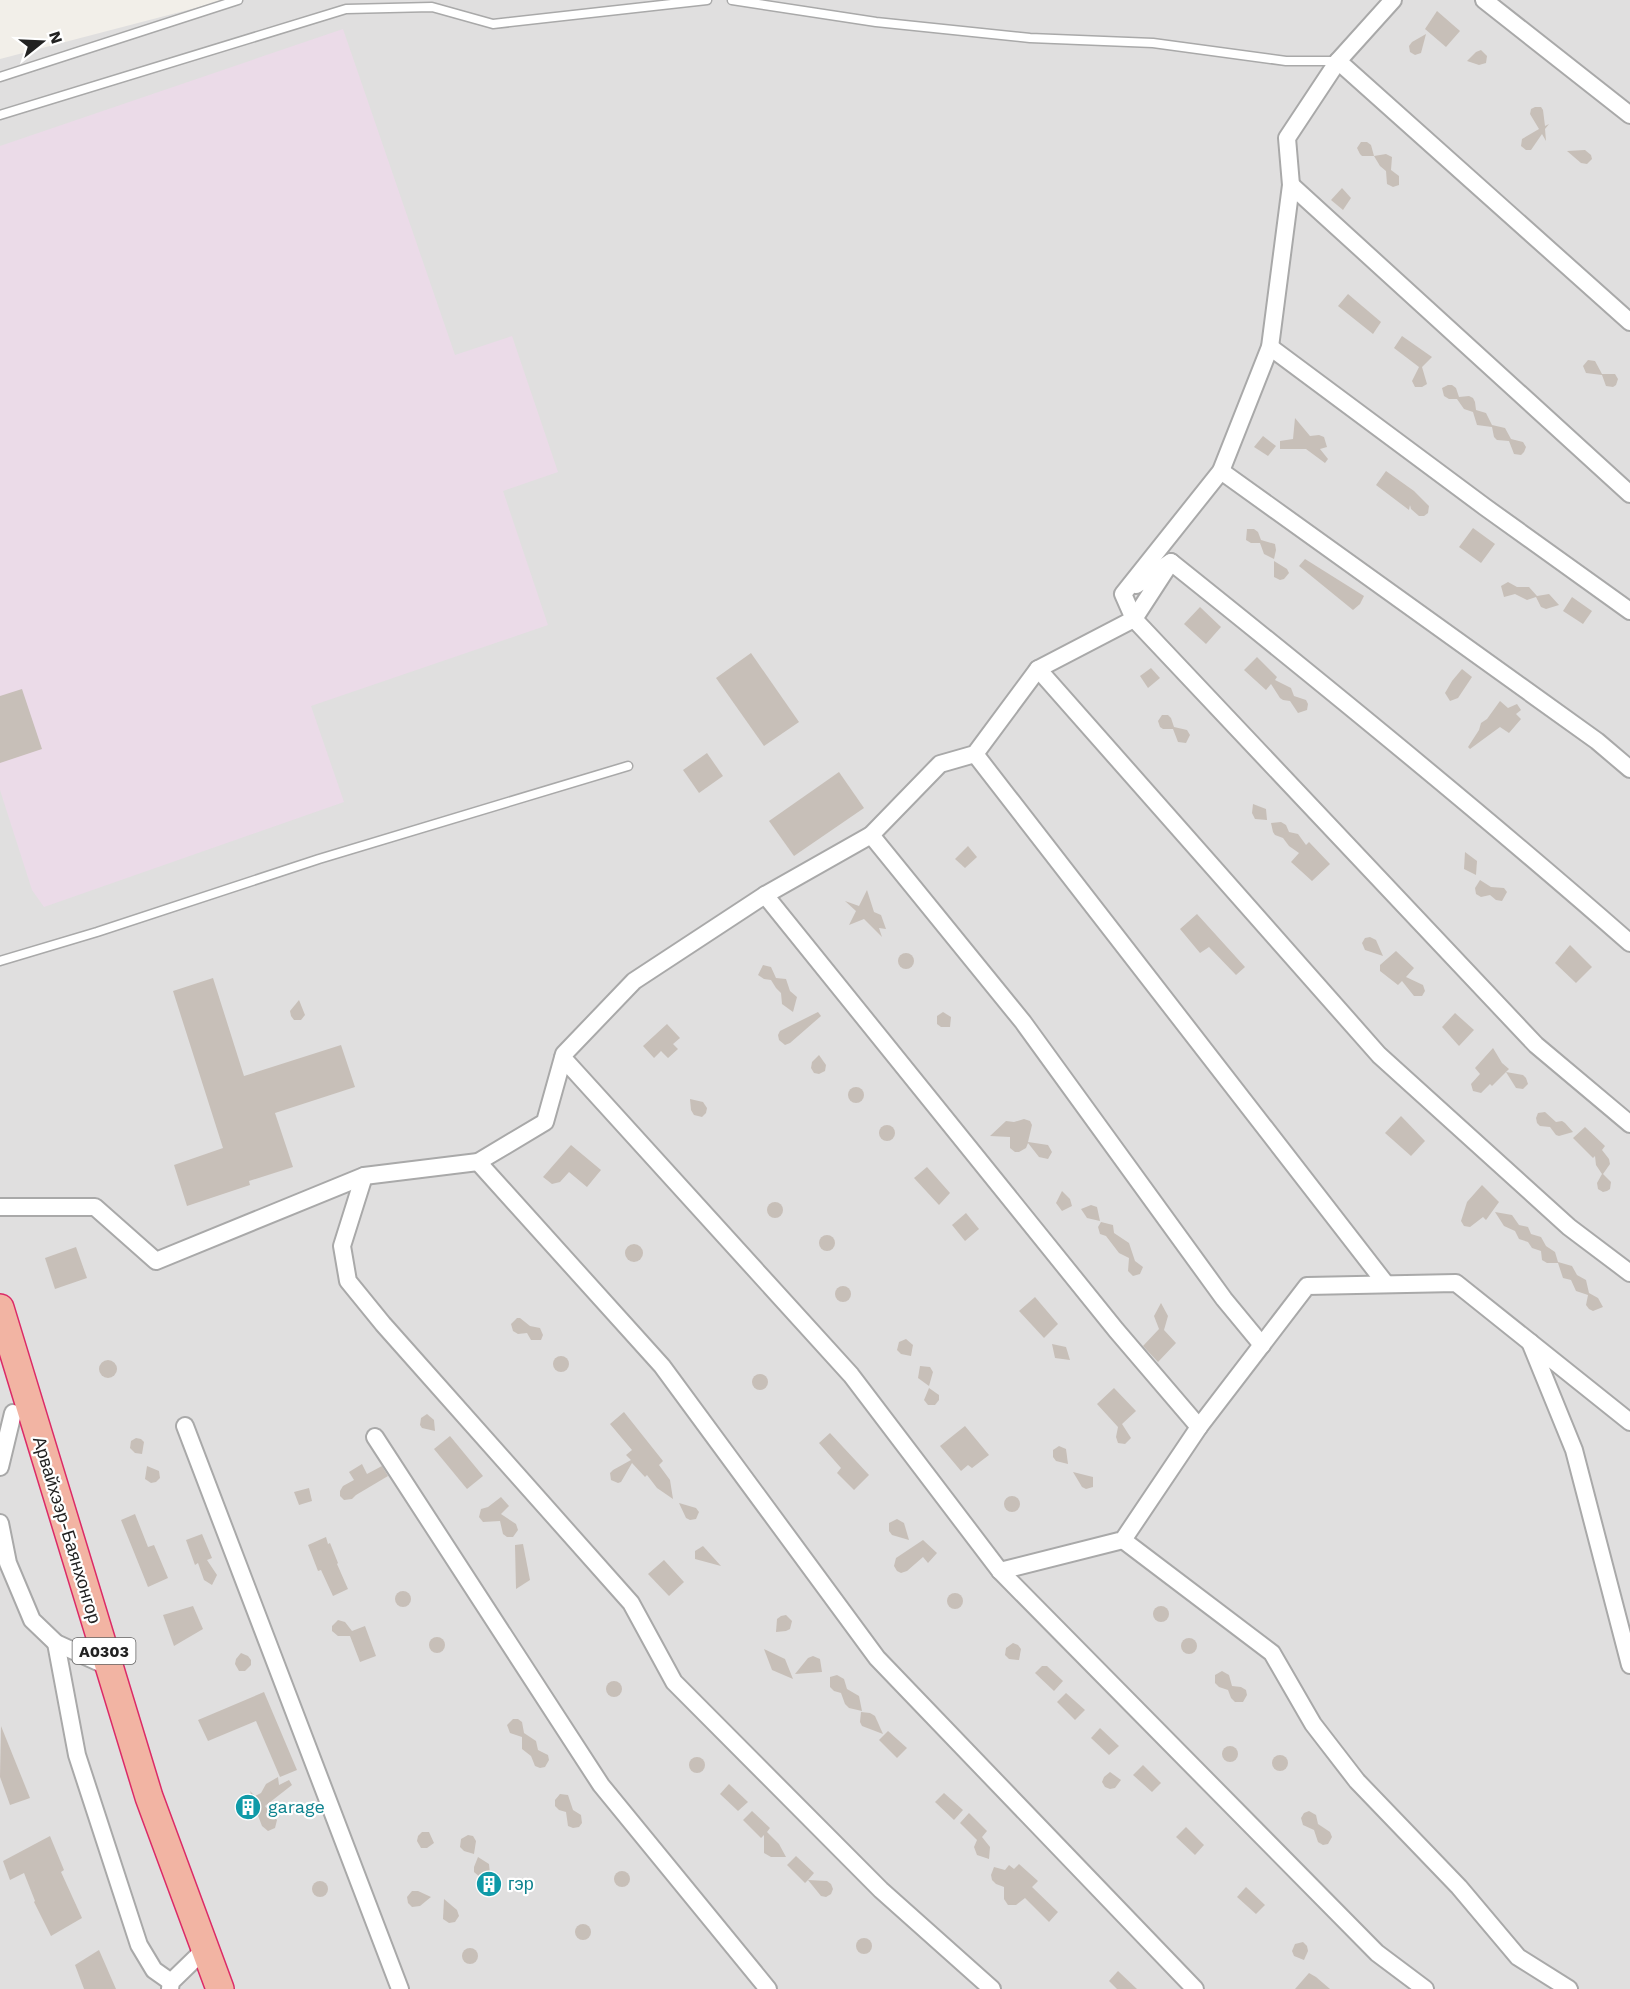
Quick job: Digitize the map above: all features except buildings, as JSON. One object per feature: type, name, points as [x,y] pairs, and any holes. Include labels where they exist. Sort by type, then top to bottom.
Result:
[{"type":"highway","name":"Арвайхээр-Баянхонгор","points":[[0,1308],[16,1414],[109,1667],[148,1797],[220,1989]]},
{"type":"street","points":[[1123,594],[1221,471],[1270,347],[1291,185],[1287,138],[1338,61],[1393,0]]},
{"type":"street","points":[[1485,0],[1630,115]]},
{"type":"street","points":[[1338,61],[1630,322]]},
{"type":"street","points":[[1291,185],[1630,494]]},
{"type":"street","points":[[1270,347],[1485,507],[1630,611]]},
{"type":"street","points":[[1221,471],[1597,741],[1630,770]]},
{"type":"street","points":[[1123,594],[1171,562]]},
{"type":"street","points":[[0,1207],[95,1207],[156,1261],[364,1176],[478,1162],[545,1122],[564,1054],[634,981],[765,895],[871,835],[940,764],[975,754],[1038,669],[1134,619],[1171,562]]},
{"type":"street","points":[[1171,562],[1557,879],[1630,943]]},
{"type":"street","points":[[1123,594],[1134,619],[1536,1045],[1630,1124]]},
{"type":"street","points":[[1038,669],[1379,1055],[1569,1227],[1630,1273]]},
{"type":"street","points":[[975,754],[1386,1284]]},
{"type":"street","points":[[871,835],[1023,1022],[1224,1299],[1262,1345]]},
{"type":"street","points":[[765,895],[1116,1330],[1199,1428]]},
{"type":"street","points":[[563,1059],[851,1375],[1000,1571],[1377,1953],[1425,1989]]},
{"type":"street","points":[[478,1162],[662,1366],[877,1658],[1195,1989]]},
{"type":"street","points":[[364,1176],[342,1246],[348,1281],[383,1324],[631,1604],[674,1682],[881,1890],[992,1989]]},
{"type":"street","points":[[1000,1571],[1123,1540],[1199,1428],[1307,1286],[1456,1283],[1630,1422]]},
{"type":"street","points":[[1529,1341],[1574,1450],[1630,1665]]},
{"type":"street","points":[[0,1467],[16,1414]]},
{"type":"street","points":[[185,1426],[400,1989]]},
{"type":"street","points":[[375,1437],[601,1785],[768,1989]]},
{"type":"street","points":[[0,1523],[8,1563],[32,1620],[56,1643],[109,1667]]},
{"type":"street","points":[[1123,1540],[1272,1653],[1313,1724],[1357,1781],[1459,1887],[1518,1957],[1569,1989]]},
{"type":"street","points":[[56,1643],[77,1755],[139,1945],[154,1970],[170,1985],[205,1949]]},
{"type":"lane","points":[[0,77],[238,0]]},
{"type":"lane","points":[[0,115],[346,9],[432,7],[493,24],[707,0]]},
{"type":"lane","points":[[732,0],[876,22],[1030,38],[1153,43],[1286,61],[1338,61]]},
{"type":"lane","points":[[0,961],[97,932],[319,859],[628,766]]},
{"type":"shaded area","points":[[226,0],[1630,0],[1630,1989],[0,1989],[0,59]]},
{"type":"shaded area","points":[[343,29],[455,355],[512,336],[558,472],[503,491],[548,625],[311,706],[344,802],[44,907],[32,890],[0,790],[0,146]]},
{"type":"place","name":"garage","points":[[248,1807]]},
{"type":"place","name":"гэр","points":[[489,1884]]}]
